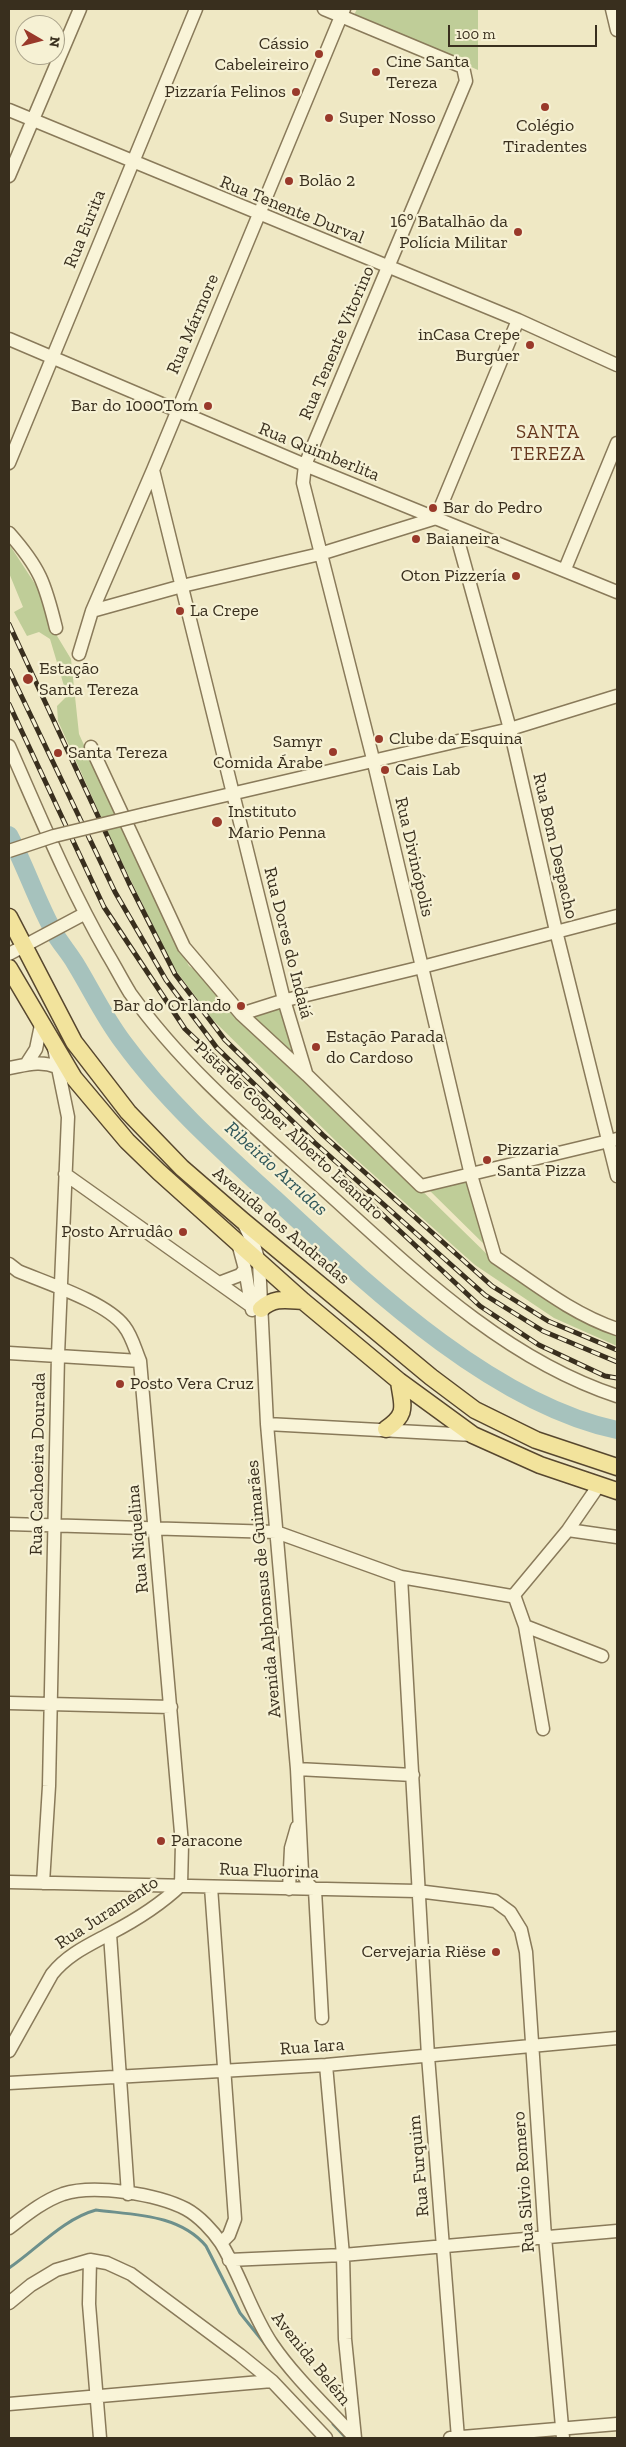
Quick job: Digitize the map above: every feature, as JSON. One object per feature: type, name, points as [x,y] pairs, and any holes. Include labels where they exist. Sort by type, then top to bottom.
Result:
[{"type":"main road","name":"Avenida dos Andradas","points":[[9,917],[15,949],[74,1042],[128,1112],[182,1168],[431,1377],[476,1410],[536,1440],[617,1467]]},
{"type":"main road","points":[[9,968],[13,982],[74,1078],[128,1141],[238,1243],[252,1265],[302,1301],[399,1381],[474,1435],[540,1465],[617,1491]]},
{"type":"main road","points":[[57,1067],[74,1078]]},
{"type":"main road","points":[[256,1308],[278,1300],[302,1301]]},
{"type":"main road","points":[[386,1429],[399,1419],[402,1412],[399,1381]]},
{"type":"main road","points":[[474,1435],[536,1440]]},
{"type":"street","points":[[9,176],[80,9]]},
{"type":"street","name":"Rua Eurita","points":[[9,463],[131,162],[196,9]]},
{"type":"street","points":[[324,9],[342,12]]},
{"type":"street","points":[[612,9],[617,30]]},
{"type":"street","name":"Rua Tenente Vitorino","points":[[305,465],[466,81],[463,67],[342,12]]},
{"type":"street","name":"Rua Mármore","points":[[79,654],[92,611],[153,470],[342,12]]},
{"type":"street","name":"Rua Tenente Durval","points":[[9,110],[387,268],[518,320],[617,364]]},
{"type":"street","points":[[92,611],[182,586],[320,554],[436,518],[518,320]]},
{"type":"street","name":"Rua Quimberlita","points":[[9,338],[305,465],[565,569],[617,592]]},
{"type":"street","points":[[565,569],[617,443]]},
{"type":"street","name":"Rua Divinópolis","points":[[305,465],[303,483],[320,554],[373,759],[472,1175],[495,1257],[573,1309],[600,1323],[617,1329]]},
{"type":"street","name":"Rua Dores do Indaiá","points":[[153,470],[284,1000],[307,1075]]},
{"type":"street","name":"Rua Bom Despacho","points":[[454,526],[510,728],[556,931],[613,1140],[617,1176]]},
{"type":"street","points":[[9,533],[31,558],[39,573],[47,590],[56,628]]},
{"type":"street","points":[[9,851],[54,836],[510,728],[617,696]]},
{"type":"street","name":"Pista de Cooper Alberto Leandro","points":[[9,746],[84,914],[130,992],[184,1059],[223,1099],[400,1258],[464,1310],[535,1360],[589,1386],[617,1396]]},
{"type":"street","points":[[91,747],[184,947],[240,1014],[307,1075],[421,1186],[613,1140]]},
{"type":"street","points":[[15,949],[84,914]]},
{"type":"street","points":[[240,1014],[284,1000],[422,967],[617,916]]},
{"type":"street","points":[[27,1064],[36,1049],[41,1025]]},
{"type":"street","name":"Rua Cachoeira Dourada","points":[[42,1884],[49,1786],[58,1355],[68,1117],[66,1099],[57,1067],[54,1046]]},
{"type":"street","points":[[9,1068],[44,1063],[57,1067]]},
{"type":"street","points":[[65,1174],[219,1284],[256,1308]]},
{"type":"street","name":"Avenida Alphonsus de Guimarães","points":[[242,1220],[254,1245],[252,1265],[263,1351],[267,1424],[297,1769],[298,1824],[302,1872],[309,1885],[315,1890]]},
{"type":"street","name":"Rua Niquelina","points":[[9,1264],[18,1271],[61,1289],[116,1317],[129,1334],[140,1361],[182,1844],[181,1885]]},
{"type":"street","points":[[219,1284],[240,1275],[252,1265]]},
{"type":"street","points":[[9,1353],[140,1361]]},
{"type":"street","points":[[267,1424],[474,1435]]},
{"type":"street","points":[[514,1595],[568,1530],[599,1485]]},
{"type":"street","points":[[9,1524],[276,1532],[401,1577],[514,1595]]},
{"type":"street","points":[[568,1530],[617,1537]]},
{"type":"street","name":"Rua Furquim","points":[[401,1577],[413,1775],[417,1891],[455,2438]]},
{"type":"street","points":[[514,1595],[525,1626],[543,1729]]},
{"type":"street","points":[[525,1626],[602,1656]]},
{"type":"street","points":[[9,1704],[171,1707]]},
{"type":"street","points":[[297,1769],[413,1775]]},
{"type":"street","name":"Avenida Alphonsus de Guimarães","points":[[289,1889],[291,1848],[298,1824]]},
{"type":"street","name":"Rua Fluorina","points":[[9,1882],[417,1891],[495,1901],[510,1912],[518,1924]]},
{"type":"street","name":"Rua Juramento","points":[[9,2051],[52,1974],[60,1964],[78,1950],[110,1934],[157,1905],[181,1885]]},
{"type":"street","points":[[211,1886],[235,2219],[229,2235],[221,2243]]},
{"type":"street","points":[[315,1890],[322,2018]]},
{"type":"street","name":"Rua Silvio Romero","points":[[518,1924],[524,1938],[526,1952],[545,2236],[562,2434]]},
{"type":"street","points":[[110,1934],[128,2194]]},
{"type":"street","name":"Rua Iara","points":[[9,2083],[326,2065],[531,2044],[617,2038]]},
{"type":"street","points":[[326,2065],[343,2255],[345,2339],[355,2438]]},
{"type":"street","name":"Avenida Belém","points":[[9,2228],[46,2201],[64,2194],[88,2190],[158,2199],[187,2210],[201,2221],[221,2243],[258,2322],[274,2347],[355,2438]]},
{"type":"street","points":[[229,2260],[343,2255],[617,2231]]},
{"type":"street","points":[[9,2303],[30,2285],[69,2264],[90,2260],[107,2262],[131,2274],[272,2382],[322,2436]]},
{"type":"street","points":[[90,2260],[89,2304],[100,2438]]},
{"type":"street","points":[[9,2404],[272,2382]]},
{"type":"street","points":[[455,2438],[562,2434],[617,2424]]},
{"type":"green space","points":[[357,9],[478,9],[478,70],[354,15]]},
{"type":"green space","points":[[9,544],[39,590],[51,626],[71,659],[79,734],[150,891],[189,966],[197,971],[497,1264],[617,1331],[617,1346],[554,1318],[475,1265],[340,1145],[213,1020],[174,968],[116,850],[58,721],[57,706],[67,696],[50,639],[39,632],[27,636],[14,612],[23,607],[9,573]]},
{"type":"green space","points":[[280,1004],[301,1067],[247,1015]]},
{"type":"green space","points":[[470,1179],[493,1253],[426,1187]]},
{"type":"waterway","name":"Ribeirão Arrudas","points":[[9,835],[55,934],[75,963],[110,1023],[157,1085],[195,1124],[350,1268],[434,1337],[478,1368],[523,1395],[570,1416],[617,1430]]},
{"type":"waterway","points":[[9,2268],[61,2227],[84,2214],[96,2210],[140,2215],[169,2222],[195,2235],[206,2246],[240,2313],[265,2344]]},
{"type":"waterway","points":[[333,2424],[346,2438]]},
{"type":"railway","points":[[9,624],[129,883],[175,974],[225,1040],[323,1135],[492,1286],[548,1321],[617,1350]]},
{"type":"railway","points":[[9,670],[115,892],[166,980],[217,1048],[315,1143],[485,1295],[543,1331],[617,1362]]},
{"type":"railway","points":[[9,704],[104,907],[185,1029],[264,1104]]},
{"type":"railway","points":[[339,1174],[480,1306],[539,1345],[605,1376],[617,1378]]},
{"type":"place","name":"Cássio Cabeleireiro","points":[[319,54]]},
{"type":"place","name":"Cine Santa Tereza","points":[[376,72]]},
{"type":"place","name":"Pizzaría Felinos","points":[[296,92]]},
{"type":"place","name":"Colégio Tiradentes","points":[[545,107]]},
{"type":"place","name":"Super Nosso","points":[[329,118]]},
{"type":"place","name":"Bolão 2","points":[[289,181]]},
{"type":"place","name":"16º Batalhão da Polícia Militar","points":[[518,232]]},
{"type":"place","name":"inCasa Crepe Burguer","points":[[530,345]]},
{"type":"place","name":"Bar do 1000Tom","points":[[208,406]]},
{"type":"place","name":"Bar do Pedro","points":[[433,508]]},
{"type":"place","name":"Baianeira","points":[[416,539]]},
{"type":"place","name":"Oton Pizzería","points":[[516,576]]},
{"type":"place","name":"La Crepe","points":[[180,611]]},
{"type":"place","name":"Estação Santa Tereza","points":[[28,679]]},
{"type":"place","name":"Clube da Esquina","points":[[379,739]]},
{"type":"place","name":"Samyr Comida Árabe","points":[[333,752]]},
{"type":"place","name":"Santa Tereza","points":[[58,753]]},
{"type":"place","name":"Cais Lab","points":[[385,770]]},
{"type":"place","name":"Instituto Mario Penna","points":[[217,822]]},
{"type":"place","name":"Bar do Orlando","points":[[241,1006]]},
{"type":"place","name":"Estação Parada do Cardoso","points":[[316,1047]]},
{"type":"place","name":"Pizzaria Santa Pizza","points":[[487,1160]]},
{"type":"place","name":"Posto Arrudâo","points":[[183,1232]]},
{"type":"place","name":"Posto Vera Cruz","points":[[120,1384]]},
{"type":"place","name":"Paracone","points":[[161,1841]]},
{"type":"place","name":"Cervejaria Riëse","points":[[496,1952]]},
{"type":"district","name":"SANTA TEREZA","points":[[548,444]]}]
